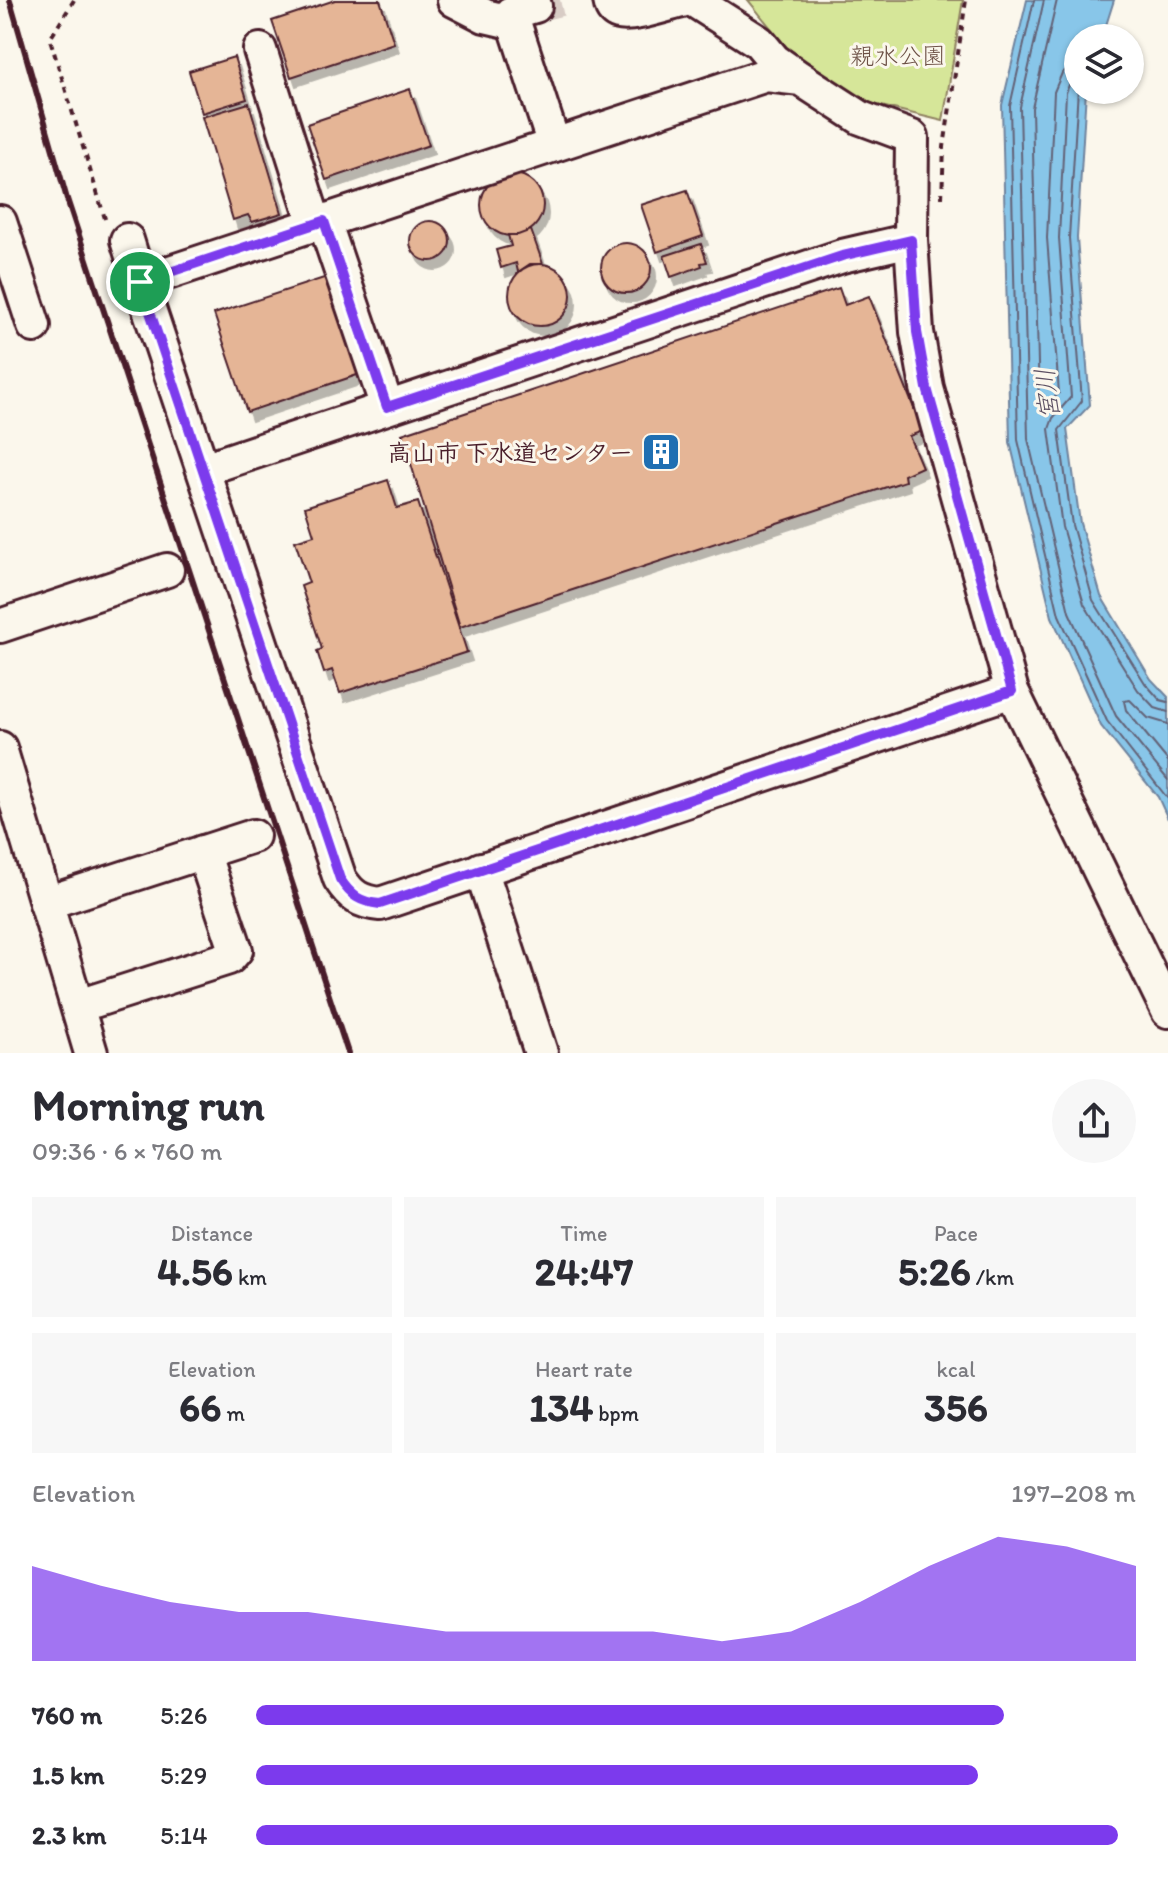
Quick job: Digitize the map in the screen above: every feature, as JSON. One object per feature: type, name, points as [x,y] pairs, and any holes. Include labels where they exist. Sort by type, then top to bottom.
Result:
[{"type":"street","points":[[454,0],[485,16],[525,14],[554,145]]},
{"type":"street","points":[[610,0],[617,13],[627,15],[686,0],[743,23],[774,60],[801,79],[861,118],[912,137],[911,240],[917,332],[927,388],[1012,691],[1168,1011]]},
{"type":"street","points":[[260,50],[387,407]]},
{"type":"street","points":[[140,282],[766,75],[801,79]]},
{"type":"street","points":[[0,222],[6,261],[34,326]]},
{"type":"street","points":[[127,240],[340,879],[358,900],[380,904],[1012,691]]},
{"type":"street","points":[[204,469],[842,256],[911,240]]},
{"type":"street","points":[[0,626],[167,570]]},
{"type":"street","points":[[0,748],[91,1053]]},
{"type":"street","points":[[46,903],[253,836]]},
{"type":"street","points":[[94,1001],[229,958],[236,950],[203,852]]},
{"type":"street","points":[[481,869],[541,1053]]},
{"type":"path","points":[[74,0],[50,39],[111,237],[127,240]]},
{"type":"path","points":[[942,201],[944,147],[966,0]]},
{"type":"green space","name":"親水公園","points":[[748,0],[963,0],[943,121],[873,104],[796,59]]},
{"type":"water","name":"宮川","points":[[1027,0],[1114,0],[1106,24],[1064,24],[1064,104],[1085,104],[1077,238],[1090,405],[1067,429],[1080,523],[1101,596],[1151,679],[1168,697],[1168,819],[1158,797],[1101,726],[1052,617],[1010,442],[1002,105]]},
{"type":"building","points":[[335,0],[380,0],[394,43],[291,77],[272,21]]},
{"type":"building","points":[[234,57],[247,99],[202,113],[189,71]]},
{"type":"building","points":[[410,89],[429,145],[326,180],[307,124]]},
{"type":"building","points":[[249,103],[282,213],[252,222],[248,215],[233,220],[202,117]]},
{"type":"building","points":[[512,174],[534,183],[543,205],[534,227],[512,236],[490,227],[481,205],[490,183]]},
{"type":"building","points":[[687,190],[703,236],[657,252],[641,205]]},
{"type":"building","points":[[430,221],[444,227],[450,241],[444,255],[430,261],[416,255],[410,241],[416,227]]},
{"type":"building","points":[[531,230],[543,264],[530,264],[518,272],[516,263],[501,268],[496,250],[511,246],[508,235]]},
{"type":"building","points":[[626,243],[644,250],[651,268],[644,286],[626,293],[608,286],[601,268],[608,250]]},
{"type":"building","points":[[701,244],[707,262],[671,277],[664,256]]},
{"type":"building","points":[[540,264],[562,273],[571,295],[562,317],[540,326],[518,317],[509,295],[518,273]]},
{"type":"building","points":[[327,277],[360,374],[247,412],[214,314]]},
{"type":"building","name":"高山市 下水道センター","points":[[839,288],[845,305],[869,296],[923,431],[909,436],[922,467],[904,475],[905,481],[460,627],[402,434]]},
{"type":"building","points":[[388,480],[397,508],[418,502],[467,652],[340,693],[332,670],[324,673],[317,651],[322,649],[301,586],[309,583],[295,541],[314,535],[305,507]]},
{"type":"tunnel","points":[[535,6],[560,0]]},
{"type":"railway","points":[[10,0],[67,199],[348,1053]]},
{"type":"place","name":"高山市 下水道センター","points":[[661,452]]},
{"type":"route","points":[[324,221],[387,407],[842,256],[911,240],[917,332],[927,388],[1012,691],[380,904],[358,900],[340,879],[140,282],[324,221]]}]
